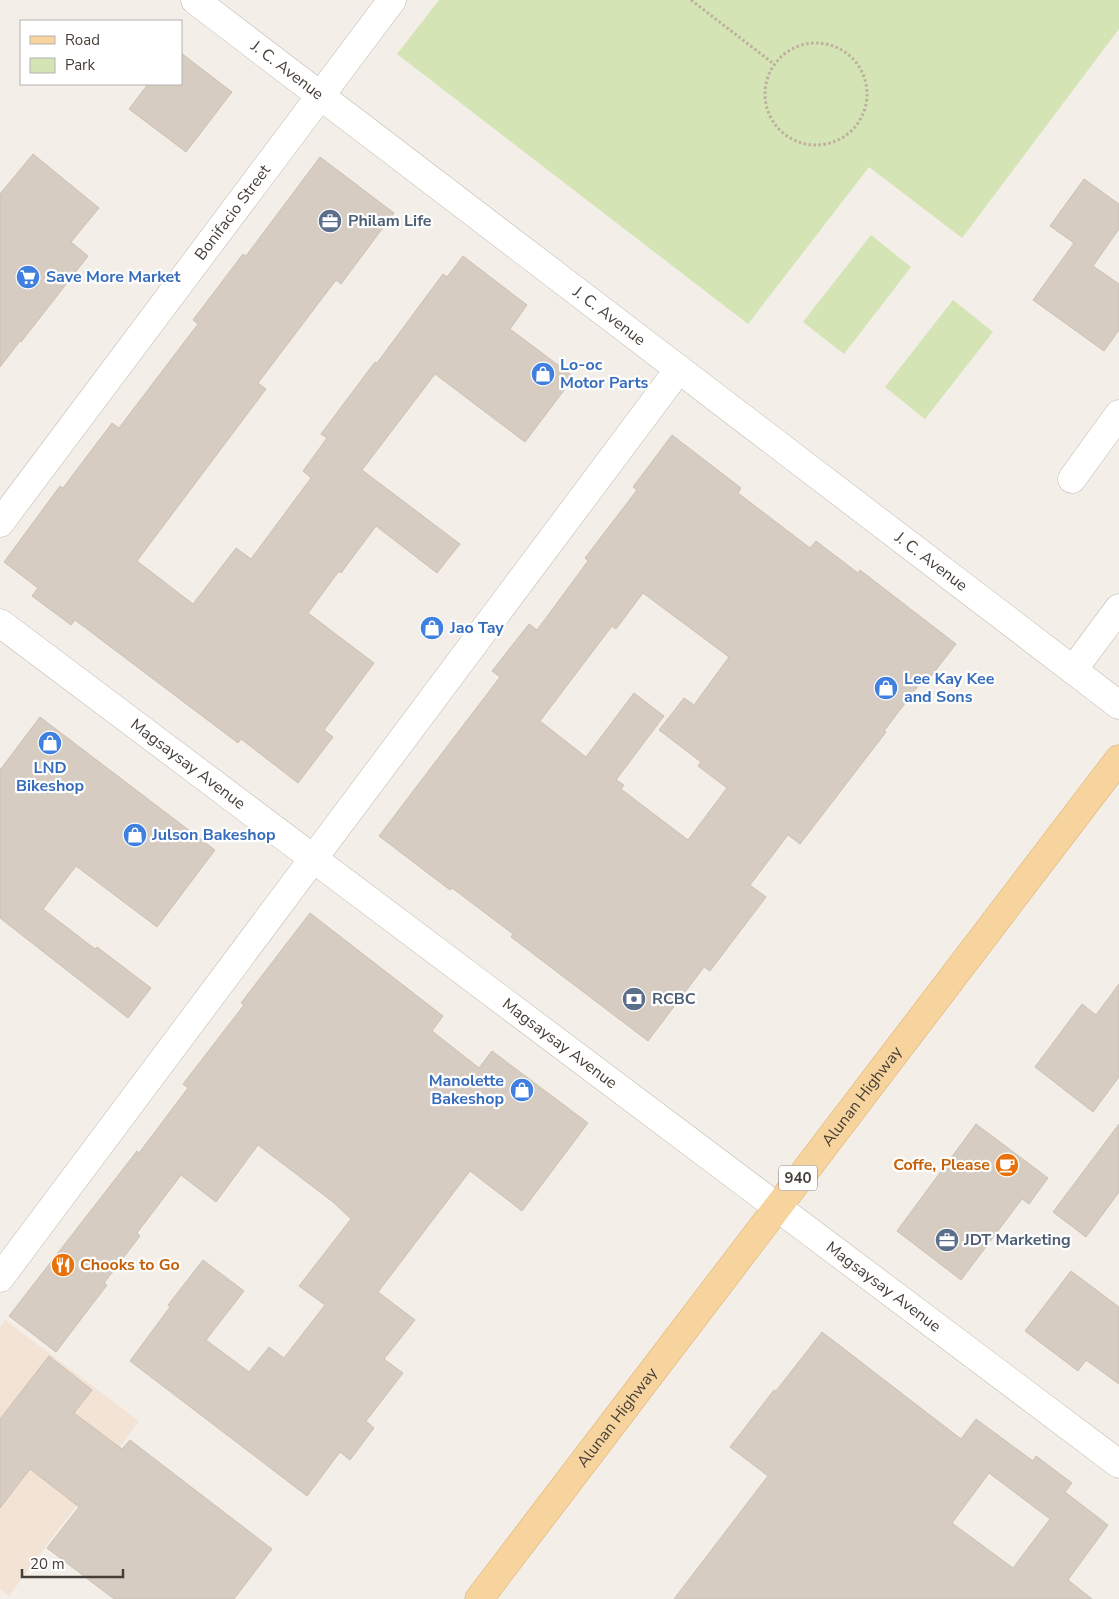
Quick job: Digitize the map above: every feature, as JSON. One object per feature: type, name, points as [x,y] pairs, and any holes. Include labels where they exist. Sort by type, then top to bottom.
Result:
[{"type":"main road","name":"Alunan Highway","points":[[479,1599],[1119,759]]},
{"type":"street","name":"J. C. Avenue","points":[[195,0],[1119,705]]},
{"type":"street","name":"Bonifacio Street","points":[[0,523],[392,0]]},
{"type":"street","points":[[0,1278],[679,369]]},
{"type":"street","points":[[1072,479],[1119,414]]},
{"type":"street","points":[[1073,670],[1119,608]]},
{"type":"street","name":"Magsaysay Avenue","points":[[0,623],[1119,1464]]},
{"type":"path","points":[[691,0],[774,64]]},
{"type":"path","points":[[810,42],[831,44],[850,55],[863,72],[867,93],[863,114],[851,132],[832,143],[811,145],[791,138],[774,124],[766,104],[765,83],[774,64],[790,49],[810,42]]},
{"type":"shaded area","points":[[5,1320],[139,1421],[9,1596],[0,1589],[0,1327]]},
{"type":"green space","points":[[439,0],[1119,0],[1119,29],[962,238],[869,167],[748,324],[397,54]]},
{"type":"green space","points":[[871,235],[911,267],[844,354],[803,322]]},
{"type":"green space","points":[[953,300],[993,332],[925,419],[885,387]]},
{"type":"building","points":[[182,54],[232,92],[186,152],[129,109],[147,85],[182,85]]},
{"type":"building","points":[[33,154],[99,208],[71,242],[88,256],[0,367],[0,194]]},
{"type":"building","points":[[320,157],[394,213],[341,284],[336,280],[258,383],[266,389],[137,561],[193,604],[236,548],[251,559],[311,478],[303,471],[327,438],[321,434],[443,274],[447,277],[463,256],[527,305],[510,329],[574,377],[525,442],[435,374],[362,470],[460,544],[437,573],[376,526],[308,613],[374,663],[324,730],[333,737],[298,783],[241,739],[238,743],[75,620],[71,625],[32,596],[38,588],[4,562],[60,486],[63,488],[112,423],[119,428],[198,324],[193,320],[243,254],[246,256]]},
{"type":"building","points":[[1084,179],[1119,204],[1119,229],[1093,266],[1119,284],[1119,330],[1104,351],[1033,300],[1074,243],[1050,226]]},
{"type":"building","points":[[672,435],[741,488],[738,493],[810,548],[816,541],[858,573],[860,570],[956,644],[925,684],[922,681],[884,731],[886,732],[800,844],[788,835],[750,885],[766,897],[710,971],[704,967],[648,1041],[511,937],[513,934],[452,888],[450,890],[379,836],[500,677],[492,671],[529,624],[537,630],[588,561],[585,558],[637,490],[633,487]],"holes":[[[643,593],[729,657],[694,705],[684,698],[659,730],[701,762],[698,766],[727,788],[688,840],[621,789],[624,785],[616,780],[664,716],[634,693],[586,757],[540,721],[612,626],[616,629]]]},
{"type":"building","points":[[40,717],[215,850],[157,927],[76,866],[43,909],[95,949],[97,947],[151,988],[128,1018],[0,918],[0,770]]},
{"type":"building","points":[[310,913],[443,1016],[432,1031],[479,1068],[492,1051],[588,1123],[522,1211],[470,1171],[378,1292],[415,1320],[384,1359],[403,1373],[366,1421],[374,1428],[350,1460],[340,1452],[307,1496],[130,1361],[170,1307],[168,1305],[203,1260],[244,1291],[206,1340],[249,1372],[269,1347],[284,1358],[325,1305],[299,1286],[351,1219],[333,1202],[258,1145],[216,1202],[181,1175],[137,1233],[140,1236],[104,1283],[107,1285],[56,1352],[9,1316],[137,1151],[139,1153],[188,1088],[183,1084],[244,1005],[241,1003]]},
{"type":"building","points":[[1119,984],[1119,1077],[1093,1112],[1035,1067],[1082,1004],[1096,1015]]},
{"type":"building","points":[[976,1124],[1048,1178],[1029,1204],[1022,1199],[961,1280],[897,1231]]},
{"type":"building","points":[[1119,1124],[1119,1192],[1086,1237],[1053,1212]]},
{"type":"building","points":[[1071,1271],[1119,1307],[1119,1384],[1086,1360],[1078,1371],[1025,1331]]},
{"type":"building","points":[[822,1332],[961,1439],[976,1419],[1033,1461],[1036,1456],[1072,1483],[1065,1492],[1108,1525],[1068,1580],[1092,1599],[674,1599],[768,1476],[730,1447],[774,1390],[776,1391]],"holes":[[[989,1473],[1050,1519],[1013,1568],[952,1523]]]},
{"type":"building","points":[[49,1356],[92,1390],[74,1413],[122,1449],[130,1440],[272,1549],[234,1599],[114,1599],[47,1548],[79,1507],[30,1469],[0,1508],[0,1419]]},
{"type":"place","name":"Philam Life","points":[[330,221]]},
{"type":"place","name":"Save More Market","points":[[28,277]]},
{"type":"place","name":"Lo-oc Motor Parts","points":[[543,374]]},
{"type":"place","name":"Jao Tay","points":[[432,628]]},
{"type":"place","name":"Lee Kay Kee and Sons","points":[[886,688]]},
{"type":"place","name":"LND Bikeshop","points":[[50,743]]},
{"type":"place","name":"Julson Bakeshop","points":[[135,835]]},
{"type":"place","name":"RCBC","points":[[634,999]]},
{"type":"place","name":"Manolette Bakeshop","points":[[522,1090]]},
{"type":"place","name":"Coffe, Please","points":[[1007,1165]]},
{"type":"place","name":"JDT Marketing","points":[[947,1240]]},
{"type":"place","name":"Chooks to Go","points":[[63,1265]]}]
